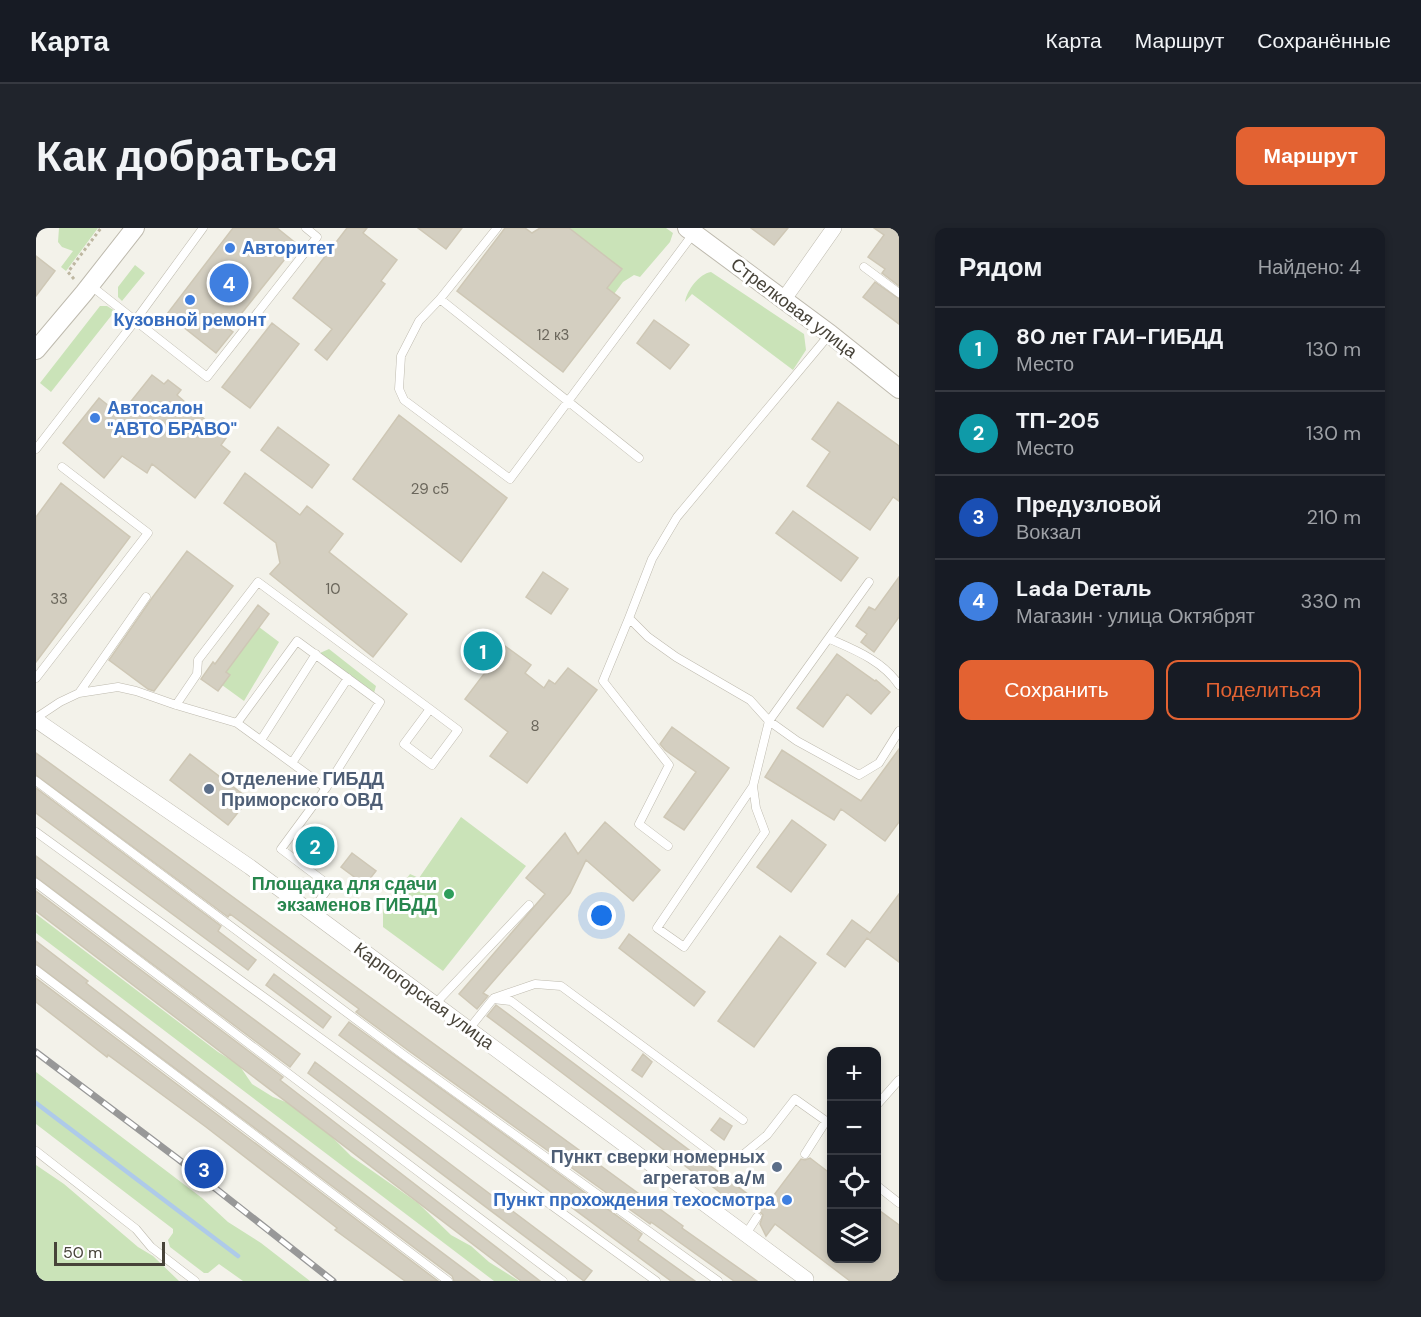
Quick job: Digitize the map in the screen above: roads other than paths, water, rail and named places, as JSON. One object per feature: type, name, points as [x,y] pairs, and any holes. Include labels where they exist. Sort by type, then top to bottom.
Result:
[{"type":"street","points":[[36,350],[135,228]]},
{"type":"street","points":[[784,299],[834,228]]},
{"type":"street","name":"Стрелковая улица","points":[[691,230],[899,389]]},
{"type":"street","name":"Карпогорская улица","points":[[36,719],[250,867],[806,1279]]},
{"type":"lane","points":[[36,449],[135,321],[203,228]]},
{"type":"lane","points":[[87,289],[135,321],[207,377],[317,237],[306,228]]},
{"type":"lane","points":[[497,228],[440,299],[418,321],[401,356],[399,389],[404,400],[510,479],[691,230]]},
{"type":"lane","points":[[864,267],[899,293]]},
{"type":"lane","points":[[440,299],[639,458]]},
{"type":"lane","points":[[668,846],[639,824],[669,765],[603,681],[652,559],[677,517],[830,334]]},
{"type":"lane","points":[[36,678],[148,533],[62,467]]},
{"type":"lane","points":[[176,705],[197,674],[198,660],[258,582],[458,730],[432,765],[404,744],[430,710]]},
{"type":"lane","points":[[753,786],[756,808],[765,832],[684,947],[657,928],[753,786],[769,721],[869,582]]},
{"type":"lane","points":[[79,693],[146,597]]},
{"type":"lane","points":[[629,618],[648,637],[676,657],[750,700],[769,721],[797,741],[859,776],[879,763],[899,731]]},
{"type":"lane","points":[[830,639],[861,653],[881,666],[891,673],[899,684]]},
{"type":"lane","points":[[237,723],[297,641],[380,702],[326,788],[280,849],[330,886],[311,912]]},
{"type":"lane","points":[[261,740],[316,654]]},
{"type":"lane","points":[[292,763],[348,678]]},
{"type":"lane","points":[[36,719],[60,702],[79,693],[118,687],[136,691],[237,723],[326,788]]},
{"type":"lane","points":[[36,781],[405,1056],[718,1281]]},
{"type":"lane","points":[[36,832],[656,1281]]},
{"type":"lane","points":[[36,883],[564,1281]]},
{"type":"lane","points":[[435,1004],[530,905]]},
{"type":"lane","points":[[36,970],[448,1281]]},
{"type":"lane","points":[[469,1029],[493,999],[535,984],[561,986],[743,1120]]},
{"type":"lane","points":[[493,999],[511,1001],[721,1160],[739,1158],[767,1135],[795,1099],[826,1121],[805,1154]]},
{"type":"lane","points":[[880,1101],[899,1080]]},
{"type":"lane","points":[[36,1151],[136,1229],[151,1247],[195,1281]]},
{"type":"lane","points":[[881,1189],[899,1203]]},
{"type":"lane","points":[[746,1234],[757,1217]]},
{"type":"waterway","points":[[36,1103],[238,1256]]},
{"type":"railway","points":[[36,1052],[178,1159],[333,1281]]},
{"type":"place","name":"Авторитет","points":[[230,248]]},
{"type":"place","name":"Lada Dеталь","points":[[229,283]]},
{"type":"place","name":"Кузовной ремонт","points":[[190,300]]},
{"type":"place","name":"Автосалон \"АВТО БРАВО\"","points":[[95,418]]},
{"type":"place","name":"80 лет ГАИ-ГИБДД","points":[[483,651]]},
{"type":"place","name":"Отделение ГИБДД Приморского ОВД","points":[[209,789]]},
{"type":"place","name":"ТП-205","points":[[315,846]]},
{"type":"place","name":"Площадка для сдачи экзаменов ГИБДД","points":[[449,894]]},
{"type":"place","name":"Пункт сверки номерных агрегатов а/м","points":[[777,1167]]},
{"type":"place","name":"Предузловой","points":[[204,1169]]},
{"type":"place","name":"Пункт прохождения техосмотра","points":[[787,1200]]}]
